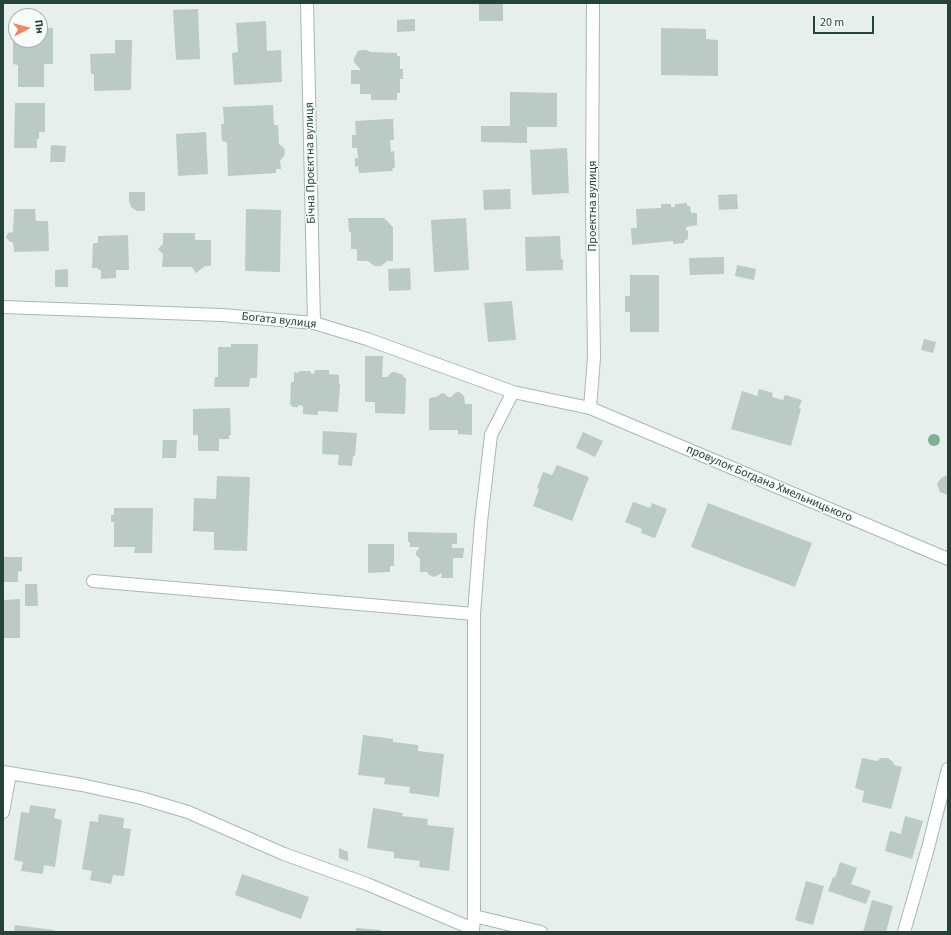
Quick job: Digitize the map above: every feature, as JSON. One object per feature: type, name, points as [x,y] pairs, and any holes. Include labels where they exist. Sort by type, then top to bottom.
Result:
[{"type":"street","name":"Бічна Проєктна вулиця","points":[[307,3],[314,323]]},
{"type":"street","name":"Проектна вулиця","points":[[590,408],[594,358],[592,205],[593,3]]},
{"type":"street","name":"Богата вулиця","points":[[3,307],[222,315],[314,323],[367,339],[513,392],[590,408]]},
{"type":"street","points":[[3,812],[6,772],[82,785],[141,798],[188,812],[284,854],[367,884],[473,930],[474,614],[481,522],[491,435],[513,392]]},
{"type":"street","name":"провулок Богдана Хмельницького","points":[[590,408],[948,559]]},
{"type":"street","points":[[93,581],[474,614]]},
{"type":"street","points":[[904,932],[928,848],[948,769]]},
{"type":"street","points":[[474,916],[541,932]]},
{"type":"building","points":[[479,3],[503,3],[503,21],[479,21]]},
{"type":"building","points":[[198,9],[200,59],[176,60],[173,10]]},
{"type":"building","points":[[415,19],[415,31],[397,32],[397,20]]},
{"type":"building","points":[[266,21],[267,51],[281,50],[282,82],[234,85],[232,53],[238,52],[236,23]]},
{"type":"building","points":[[48,28],[53,28],[53,64],[44,64],[44,87],[18,87],[18,65],[13,64],[13,48],[48,48]]},
{"type":"building","points":[[661,28],[706,29],[706,39],[718,40],[718,76],[661,75]]},
{"type":"building","points":[[115,40],[132,40],[131,90],[94,91],[94,74],[91,74],[90,54],[115,53]]},
{"type":"building","points":[[362,50],[371,52],[397,53],[397,56],[400,56],[400,69],[403,69],[403,79],[400,79],[400,93],[397,93],[397,100],[371,100],[371,94],[360,94],[360,84],[351,84],[351,70],[361,70],[354,62],[354,58],[358,51]]},
{"type":"building","points":[[510,92],[557,93],[557,127],[527,127],[527,143],[481,142],[481,126],[510,126]]},
{"type":"building","points":[[15,103],[45,103],[45,132],[39,132],[37,148],[14,148]]},
{"type":"building","points":[[273,105],[274,125],[278,125],[279,144],[284,148],[285,152],[280,161],[281,169],[276,169],[276,173],[228,176],[227,142],[222,141],[221,124],[224,124],[223,107]]},
{"type":"building","points":[[393,119],[394,140],[390,140],[391,152],[394,151],[395,168],[392,168],[393,171],[359,173],[358,166],[355,167],[355,158],[358,158],[357,148],[352,148],[352,135],[356,135],[355,121]]},
{"type":"building","points":[[206,132],[208,174],[178,176],[176,134]]},
{"type":"building","points":[[51,145],[66,146],[65,162],[50,162]]},
{"type":"building","points":[[567,148],[569,193],[532,195],[530,150]]},
{"type":"building","points":[[510,189],[511,209],[484,210],[483,190]]},
{"type":"building","points":[[129,192],[145,192],[145,211],[137,211],[131,207]]},
{"type":"building","points":[[737,194],[738,209],[719,210],[718,195]]},
{"type":"building","points":[[687,203],[687,206],[690,206],[691,213],[697,213],[697,225],[686,227],[686,231],[688,230],[688,239],[684,241],[684,243],[673,244],[673,241],[632,245],[631,228],[637,228],[636,209],[661,208],[661,204],[671,204],[671,207],[675,207],[675,204]]},
{"type":"building","points":[[14,209],[35,209],[36,221],[48,221],[49,251],[14,252],[13,242],[10,242],[6,237],[8,233],[13,232]]},
{"type":"building","points":[[246,209],[281,210],[280,272],[245,271]]},
{"type":"building","points":[[348,218],[384,218],[393,227],[393,261],[387,261],[381,266],[374,266],[368,261],[357,261],[357,249],[351,249],[351,232],[349,232]]},
{"type":"building","points":[[466,218],[469,270],[434,272],[431,220]]},
{"type":"building","points":[[163,233],[195,233],[195,240],[211,240],[211,266],[205,266],[196,273],[192,267],[162,267],[163,254],[158,249],[163,244]]},
{"type":"building","points":[[128,235],[129,270],[116,270],[116,278],[101,279],[101,270],[98,270],[98,268],[92,268],[93,243],[98,243],[98,236]]},
{"type":"building","points":[[560,236],[563,270],[526,271],[525,237]]},
{"type":"building","points":[[724,257],[724,274],[690,275],[689,258]]},
{"type":"building","points":[[737,265],[756,269],[754,280],[735,276]]},
{"type":"building","points":[[410,268],[411,290],[389,291],[388,269]]},
{"type":"building","points":[[68,269],[68,287],[55,287],[55,270]]},
{"type":"building","points":[[630,275],[659,275],[659,332],[630,332],[630,312],[625,312],[625,296],[630,296]]},
{"type":"building","points":[[512,301],[516,340],[488,342],[484,303]]},
{"type":"building","points":[[924,339],[936,342],[933,353],[921,350]]},
{"type":"building","points":[[231,344],[258,344],[257,378],[250,378],[249,387],[214,387],[215,377],[218,377],[218,347],[231,347]]},
{"type":"building","points":[[365,356],[383,356],[382,377],[387,377],[392,372],[395,372],[406,378],[405,414],[375,413],[375,402],[365,402]]},
{"type":"building","points":[[315,370],[329,370],[329,374],[339,375],[340,384],[338,412],[318,411],[318,415],[303,414],[303,406],[298,405],[298,407],[292,407],[292,405],[290,405],[291,382],[294,382],[294,372],[299,373],[299,371],[311,371],[310,373],[314,374]]},
{"type":"building","points":[[759,389],[773,393],[772,397],[783,400],[785,395],[802,400],[791,446],[731,429],[742,391],[757,396]]},
{"type":"building","points":[[458,392],[464,396],[465,404],[472,404],[472,435],[458,434],[458,430],[429,430],[429,398],[436,397],[442,393],[448,397],[451,397]]},
{"type":"building","points":[[230,408],[231,435],[229,435],[229,439],[219,439],[219,451],[198,451],[198,435],[193,435],[193,409]]},
{"type":"building","points":[[323,431],[357,433],[355,456],[353,456],[352,466],[338,465],[339,455],[322,454]]},
{"type":"building","points":[[583,432],[603,441],[595,457],[576,448]]},
{"type":"building","points":[[163,440],[177,440],[176,458],[162,458]]},
{"type":"building","points":[[557,465],[589,477],[572,521],[533,506],[539,489],[537,488],[543,472],[552,475]]},
{"type":"building","points":[[948,475],[948,495],[940,492],[937,484],[941,478]]},
{"type":"building","points":[[217,476],[250,477],[247,551],[214,550],[214,532],[193,531],[194,498],[216,499]]},
{"type":"building","points":[[633,502],[650,508],[652,503],[667,509],[655,538],[641,533],[642,529],[625,522]]},
{"type":"building","points":[[708,503],[812,543],[795,587],[691,547]]},
{"type":"building","points":[[114,508],[153,508],[152,553],[134,553],[135,547],[114,547],[114,522],[111,522],[111,515],[114,515]]},
{"type":"building","points":[[408,532],[457,533],[457,544],[452,544],[452,548],[464,548],[463,558],[453,558],[453,578],[441,578],[442,573],[434,577],[429,575],[427,572],[420,572],[420,559],[416,555],[416,552],[420,547],[410,547],[410,542],[408,542]]},
{"type":"building","points":[[368,544],[394,544],[394,566],[390,566],[390,572],[368,573]]},
{"type":"building","points":[[3,557],[22,557],[22,571],[18,572],[18,582],[3,582]]},
{"type":"building","points":[[25,584],[37,584],[38,606],[25,606]]},
{"type":"building","points":[[20,599],[20,638],[3,638],[3,600]]},
{"type":"building","points":[[363,735],[393,739],[393,742],[418,745],[418,751],[444,754],[439,797],[409,793],[410,787],[384,784],[385,778],[358,775]]},
{"type":"building","points":[[862,758],[877,761],[881,758],[888,758],[894,765],[902,767],[891,809],[862,802],[864,791],[855,788]]},
{"type":"building","points":[[30,805],[56,809],[54,818],[62,820],[55,867],[44,865],[43,874],[21,871],[23,862],[14,860],[21,812],[29,813]]},
{"type":"building","points":[[373,808],[403,813],[402,816],[428,819],[427,825],[454,828],[449,871],[419,867],[420,861],[394,858],[394,852],[367,848]]},
{"type":"building","points":[[99,814],[124,818],[123,828],[131,829],[124,876],[113,875],[111,884],[90,880],[92,871],[82,869],[90,821],[98,822]]},
{"type":"building","points":[[905,816],[923,821],[912,859],[885,851],[890,831],[901,834]]},
{"type":"building","points":[[339,848],[348,852],[348,861],[339,858]]},
{"type":"building","points":[[840,862],[857,868],[851,884],[871,891],[866,904],[828,891],[833,877],[835,878]]},
{"type":"building","points":[[242,874],[309,897],[301,919],[235,895]]},
{"type":"building","points":[[806,881],[824,886],[813,925],[795,920]]},
{"type":"building","points":[[872,900],[893,906],[886,932],[863,932]]},
{"type":"building","points":[[15,925],[54,930],[53,932],[14,932]]},
{"type":"building","points":[[356,928],[381,930],[381,932],[356,932]]}]
